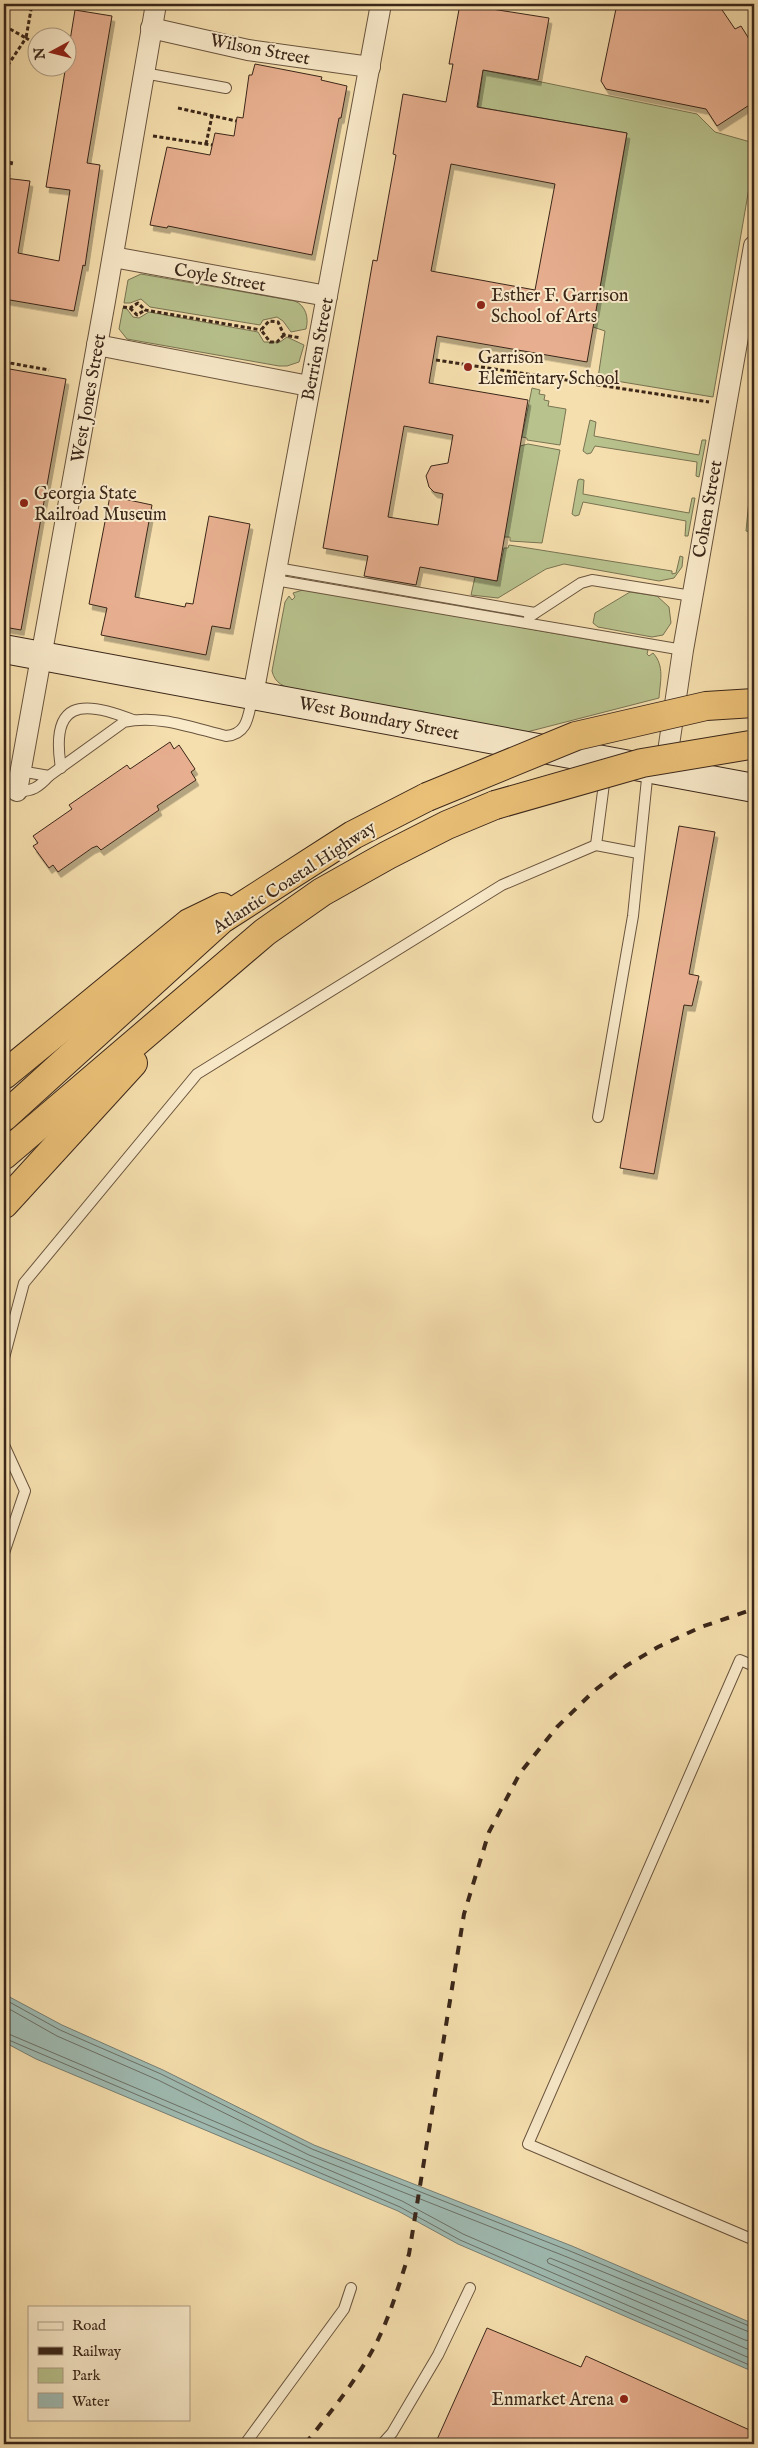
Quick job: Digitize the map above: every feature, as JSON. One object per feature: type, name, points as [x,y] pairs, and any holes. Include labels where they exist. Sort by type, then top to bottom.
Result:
[{"type":"highway","name":"Atlantic Coastal Highway","points":[[4,1117],[222,919],[353,835],[427,797],[576,736],[706,706],[754,703]]},
{"type":"highway","name":"Atlantic Coastal Highway","points":[[4,1155],[265,932],[322,892],[447,825],[495,805],[642,762],[754,745]]},
{"type":"highway","points":[[4,1075],[189,924],[292,874]]},
{"type":"highway","points":[[4,1204],[48,1158],[208,980]]},
{"type":"main road","name":"West Boundary Street","points":[[4,649],[754,788]]},
{"type":"street","name":"West Jones Street","points":[[17,791],[113,257],[156,4]]},
{"type":"street","name":"Berrien Street","points":[[253,694],[381,4]]},
{"type":"street","name":"Wilson Street","points":[[152,28],[248,50],[370,67]]},
{"type":"street","name":"Cohen Street","points":[[657,770],[683,650],[754,246]]},
{"type":"street","name":"Coyle Street","points":[[113,257],[327,296]]},
{"type":"street","points":[[97,345],[309,386]]},
{"type":"lane","points":[[144,73],[226,88]]},
{"type":"lane","points":[[276,574],[535,613]]},
{"type":"lane","points":[[276,574],[522,622],[683,650]]},
{"type":"lane","points":[[522,622],[581,583],[592,580],[692,596]]},
{"type":"lane","points":[[17,791],[29,792],[39,787],[50,776],[124,722],[160,720],[226,736],[236,735],[246,726],[253,694]]},
{"type":"lane","points":[[61,768],[58,748],[60,730],[69,712],[80,708],[92,707],[108,710],[133,720]]},
{"type":"lane","points":[[596,845],[607,760]]},
{"type":"lane","points":[[598,1116],[633,916],[638,853],[657,770]]},
{"type":"lane","points":[[20,771],[32,775],[50,776]]},
{"type":"lane","points":[[4,1358],[24,1283],[197,1074],[502,885],[596,845],[638,853]]},
{"type":"lane","points":[[4,1445],[24,1491],[4,1553]]},
{"type":"lane","points":[[754,1666],[740,1660],[528,2144],[754,2240]]},
{"type":"lane","points":[[245,2444],[344,2309],[351,2288]]},
{"type":"lane","points":[[382,2444],[438,2355],[470,2288]]},
{"type":"path","points":[[4,70],[26,38],[32,4]]},
{"type":"path","points":[[10,29],[26,38]]},
{"type":"path","points":[[178,108],[236,121]]},
{"type":"path","points":[[206,144],[212,116]]},
{"type":"path","points":[[153,136],[212,145]]},
{"type":"path","points":[[130,308],[138,303],[145,310],[261,330],[270,342],[278,342],[284,335]]},
{"type":"path","points":[[118,306],[130,308],[137,315],[145,310]]},
{"type":"path","points":[[261,330],[269,322],[278,322],[284,335]]},
{"type":"path","points":[[284,335],[306,340]]},
{"type":"path","points":[[436,360],[725,405]]},
{"type":"path","points":[[4,362],[49,370]]},
{"type":"green space","points":[[483,70],[697,114],[715,132],[754,143],[754,159],[713,397],[598,378],[605,331],[593,327],[627,133],[478,107]]},
{"type":"green space","points":[[141,274],[295,301],[302,306],[306,313],[306,329],[291,332],[283,321],[277,317],[263,320],[260,325],[150,307],[141,299],[124,303],[128,280]]},
{"type":"green space","points":[[123,308],[127,309],[133,317],[139,318],[149,312],[258,332],[264,342],[280,342],[287,337],[304,345],[299,362],[287,366],[279,366],[127,339],[119,329]]},
{"type":"green space","points":[[532,388],[540,390],[539,394],[545,395],[544,400],[549,401],[548,406],[566,409],[560,445],[527,440],[527,438],[522,437]]},
{"type":"green space","points":[[590,420],[596,422],[594,436],[699,455],[702,440],[706,440],[699,477],[696,476],[697,462],[595,446],[591,453],[587,454],[583,451]]},
{"type":"green space","points":[[528,444],[560,450],[542,543],[510,541],[510,537],[504,537],[520,446]]},
{"type":"green space","points":[[754,449],[754,533],[746,531]]},
{"type":"green space","points":[[578,480],[584,480],[583,494],[689,513],[692,498],[695,498],[688,536],[685,536],[686,521],[583,502],[579,515],[575,516],[572,514]]},
{"type":"green space","points":[[509,545],[672,571],[672,574],[676,573],[680,556],[683,557],[682,567],[674,578],[659,581],[564,564],[546,569],[498,598],[471,595],[475,577],[497,581],[504,548],[508,548]]},
{"type":"green space","points":[[306,589],[648,650],[647,654],[649,656],[653,653],[659,663],[661,680],[659,698],[519,734],[295,691],[278,682],[272,671],[285,602],[289,596],[292,600],[295,597],[293,593]]},
{"type":"green space","points":[[630,592],[657,596],[669,607],[671,623],[663,635],[652,637],[598,627],[593,623],[595,613]]},
{"type":"water","points":[[4,1994],[62,2025],[163,2070],[314,2145],[572,2246],[754,2324],[754,2372],[458,2244],[398,2211],[36,2059],[4,2042]]},
{"type":"building","name":"Esther F. Garrison School of Arts","points":[[460,4],[549,18],[538,80],[483,70],[477,107],[627,133],[587,362],[437,336],[429,383],[528,400],[497,581],[420,567],[416,585],[364,576],[368,556],[323,548],[373,260],[377,261],[396,155],[393,154],[403,94],[446,102],[453,64],[449,64]],"holes":[[[451,164],[555,184],[535,290],[431,271]],[[404,426],[453,435],[448,463],[431,466],[426,476],[429,487],[434,492],[443,494],[438,525],[388,517]]]},
{"type":"building","points":[[617,4],[718,4],[735,29],[741,26],[754,47],[754,102],[717,126],[706,109],[606,89],[601,81]]},
{"type":"building","points":[[75,10],[112,16],[87,163],[100,165],[85,266],[83,265],[74,311],[4,299],[4,178],[30,181],[18,253],[59,261],[70,190],[46,187],[64,78],[78,78],[78,28],[72,28]]},
{"type":"building","points":[[255,64],[322,77],[321,80],[347,86],[312,255],[168,226],[167,228],[150,225],[167,147],[210,155],[215,133],[234,136],[237,117],[243,118],[249,75],[252,75]]},
{"type":"building","name":"Georgia State Railroad Museum","points":[[4,368],[66,379],[21,630],[4,627]]},
{"type":"building","points":[[110,496],[152,505],[135,597],[185,607],[186,603],[193,604],[209,516],[250,524],[230,629],[212,626],[206,655],[101,635],[107,608],[89,604]]},
{"type":"building","points":[[170,742],[174,749],[179,745],[195,769],[191,772],[196,780],[157,806],[159,810],[101,850],[97,846],[92,848],[58,872],[53,865],[49,868],[33,846],[38,843],[33,836],[72,809],[69,805],[127,765],[130,769]]},
{"type":"building","points":[[679,826],[715,832],[689,974],[699,976],[692,1006],[684,1005],[654,1174],[620,1168]]},
{"type":"building","points":[[487,2328],[581,2367],[586,2356],[754,2432],[754,2444],[435,2444]]},
{"type":"railway","points":[[4,162],[17,164]]},
{"type":"railway","points":[[4,176],[10,177]]},
{"type":"railway","points":[[305,2444],[365,2364],[388,2316],[409,2254],[464,1914],[489,1832],[520,1773],[557,1727],[595,1690],[626,1666],[658,1647],[701,1627],[754,1609]]},
{"type":"place","name":"Esther F. Garrison School of Arts","points":[[481,305]]},
{"type":"place","name":"Garrison Elementary School","points":[[468,367]]},
{"type":"place","name":"Georgia State Railroad Museum","points":[[24,503]]},
{"type":"place","name":"Enmarket Arena","points":[[624,2399]]}]
